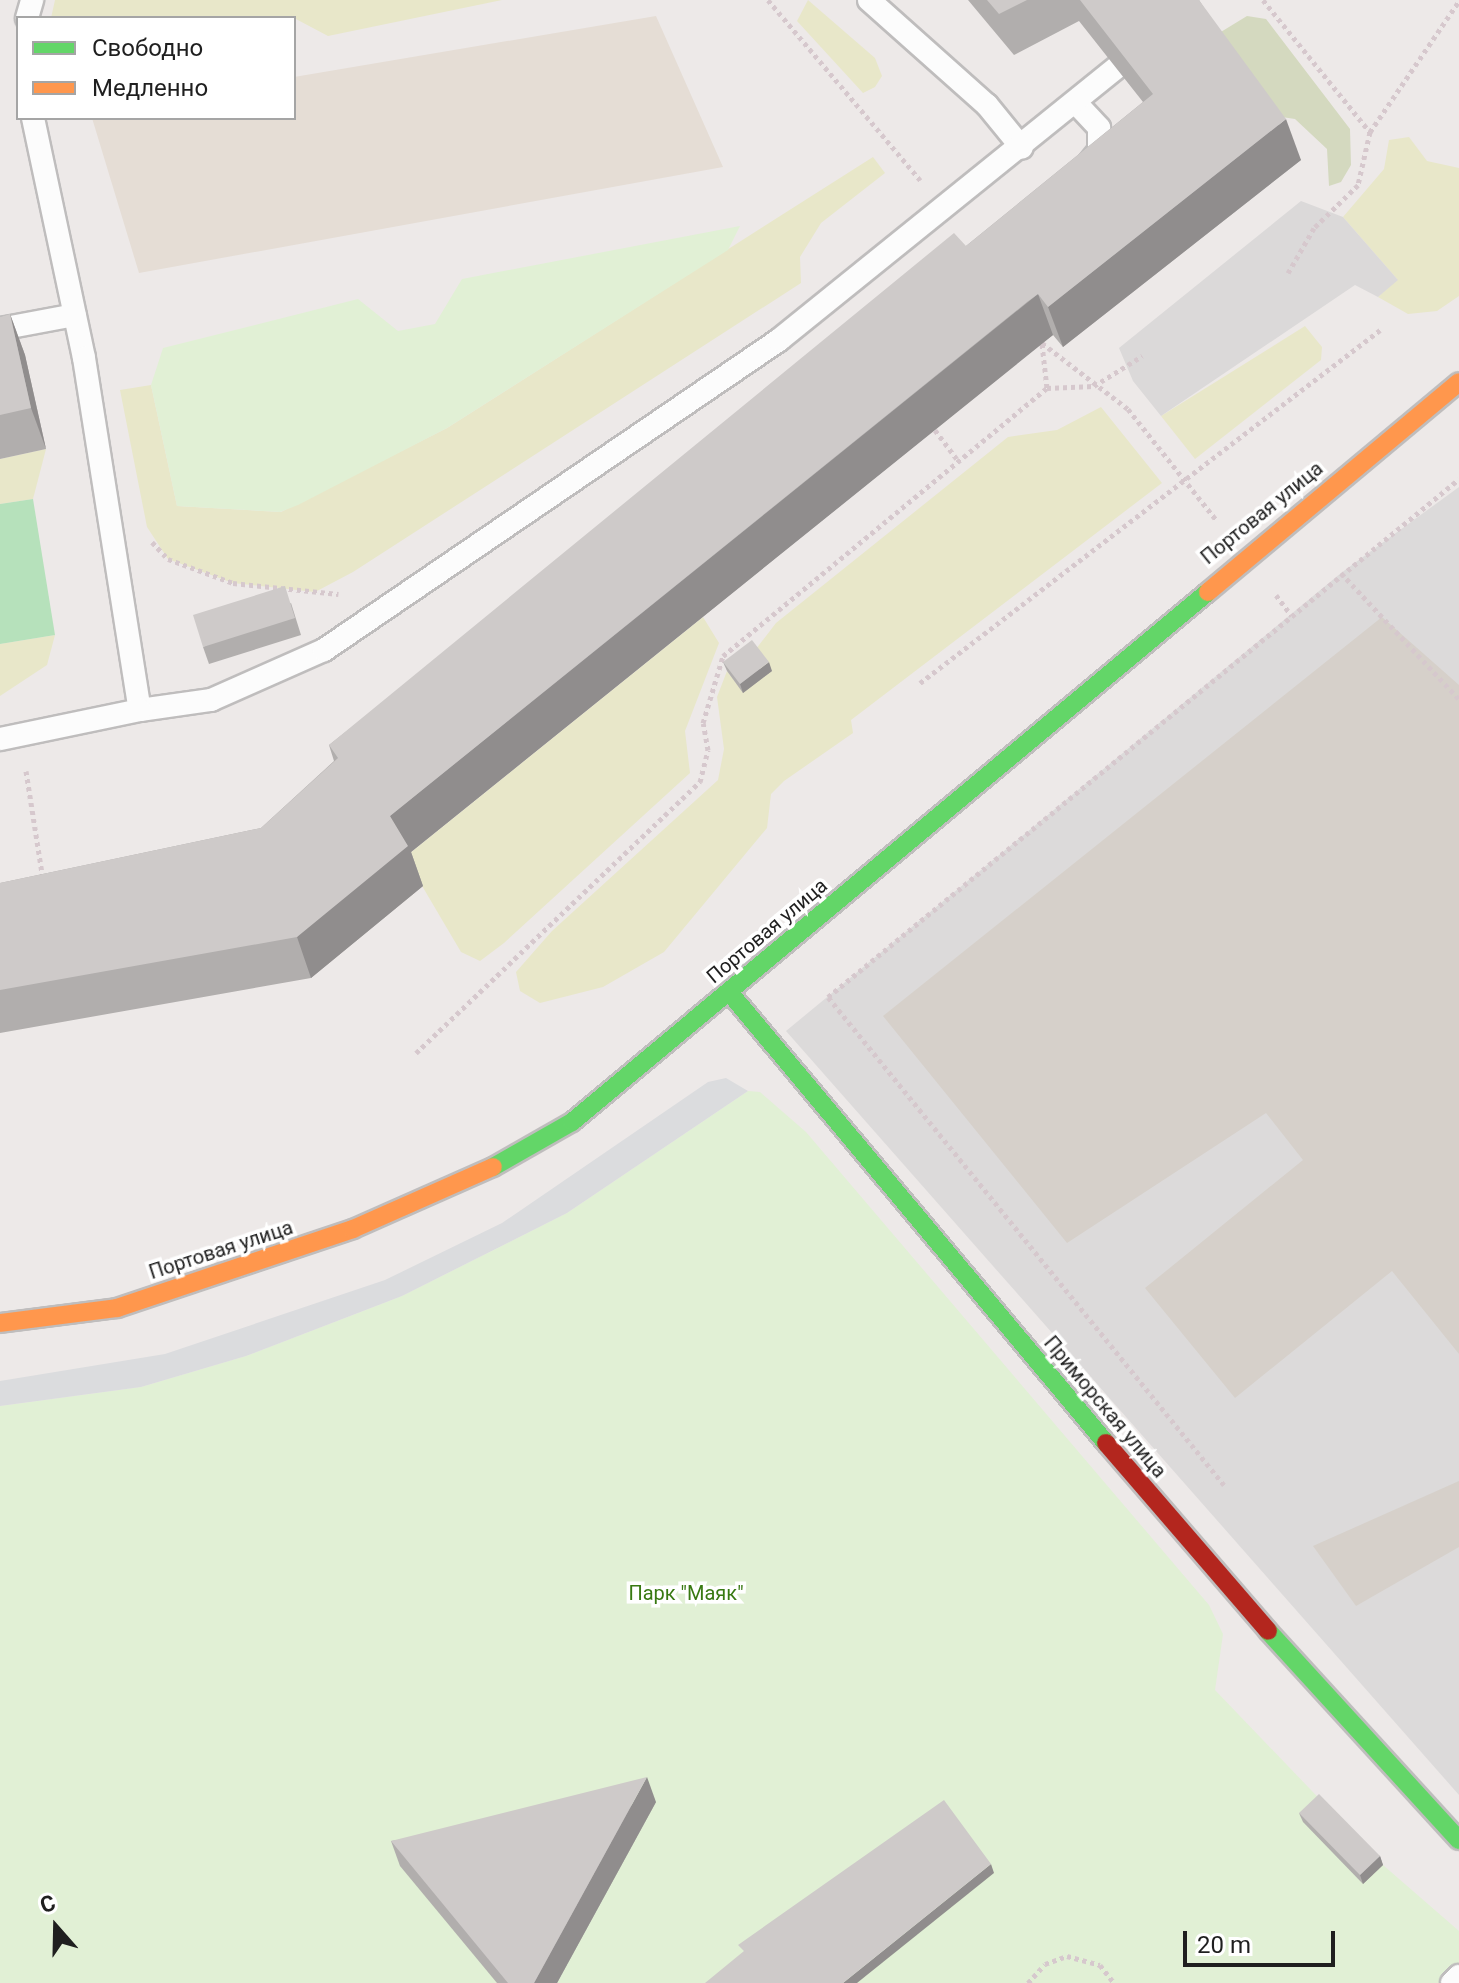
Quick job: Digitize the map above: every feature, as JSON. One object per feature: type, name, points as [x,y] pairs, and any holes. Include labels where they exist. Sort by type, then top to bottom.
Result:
[{"type":"street","name":"Портовая улица","points":[[0,1323],[117,1308],[464,1184],[572,1122],[1244,555],[1459,382]]},
{"type":"street","name":"Приморская улица","points":[[729,992],[1214,1572],[1459,1840]]},
{"type":"lane","points":[[869,0],[987,105],[1022,148]]},
{"type":"lane","points":[[10,739],[140,710],[211,700],[269,680],[395,599],[779,340],[1022,148],[1116,68]]},
{"type":"lane","points":[[1070,179],[1101,141],[1076,103]]},
{"type":"lane","points":[[33,120],[75,315],[140,710]]},
{"type":"lane","points":[[0,329],[75,315]]},
{"type":"lane","points":[[1452,1983],[1459,1976]]},
{"type":"path","points":[[768,0],[914,171]]},
{"type":"path","points":[[1263,0],[1370,132]]},
{"type":"path","points":[[1288,273],[1314,228],[1358,185],[1370,132],[1459,1]]},
{"type":"path","points":[[920,683],[1183,478],[1380,330]]},
{"type":"path","points":[[1047,388],[1042,343],[1094,386],[1128,409],[1244,555]]},
{"type":"path","points":[[416,1053],[700,782],[708,750],[703,723],[723,656],[957,459],[1047,388],[1094,386],[1142,356]]},
{"type":"path","points":[[935,430],[957,459]]},
{"type":"path","points":[[1224,1485],[828,997],[1459,479]]},
{"type":"path","points":[[147,537],[168,559],[233,583],[395,599]]},
{"type":"path","points":[[1341,573],[1459,699]]},
{"type":"path","points":[[10,739],[45,892]]},
{"type":"path","points":[[1028,1983],[1045,1964],[1067,1956],[1100,1965],[1114,1983]]},
{"type":"shaded area","points":[[656,16],[723,167],[139,273],[93,120],[296,120],[296,77]]},
{"type":"shaded area","points":[[1301,201],[1343,217],[1398,280],[1378,297],[1355,285],[1161,416],[1133,381],[1119,348]]},
{"type":"shaded area","points":[[1459,487],[1459,1795],[786,1031],[1341,573]]},
{"type":"shaded area","points":[[1382,617],[1459,685],[1459,1354],[1392,1271],[1235,1398],[1145,1288],[1303,1160],[1266,1113],[1067,1243],[883,1016]]},
{"type":"shaded area","points":[[726,1078],[748,1091],[567,1213],[402,1296],[246,1356],[141,1387],[0,1406],[0,1381],[165,1354],[385,1280],[502,1223],[708,1082]]},
{"type":"shaded area","points":[[1459,1481],[1459,1547],[1356,1606],[1313,1546]]},
{"type":"green space","points":[[55,0],[502,0],[328,36],[296,19],[296,16],[51,16]]},
{"type":"green space","points":[[808,0],[875,58],[882,76],[875,87],[863,93],[797,21]]},
{"type":"green space","points":[[1247,16],[1266,19],[1350,129],[1351,165],[1341,182],[1329,186],[1327,149],[1295,119],[1268,115],[1211,38]]},
{"type":"green space","points":[[1409,137],[1427,161],[1459,168],[1459,296],[1437,311],[1408,314],[1378,297],[1397,279],[1343,217],[1384,169],[1389,140]]},
{"type":"green space","points":[[873,157],[885,173],[821,223],[800,257],[801,283],[353,572],[315,592],[233,583],[168,559],[147,527],[120,390],[151,385],[177,506],[281,512],[447,428]]},
{"type":"green space","points":[[740,226],[728,250],[447,428],[298,505],[280,512],[177,506],[151,385],[163,348],[358,299],[398,331],[435,324],[462,279]]},
{"type":"green space","points":[[1305,326],[1322,347],[1321,360],[1195,459],[1161,416]]},
{"type":"green space","points":[[1101,407],[1162,483],[851,720],[853,733],[784,781],[771,794],[767,828],[664,952],[603,987],[540,1003],[520,991],[516,972],[552,931],[718,780],[724,749],[717,697],[727,671],[743,692],[756,649],[776,623],[1008,437],[1057,430]]},
{"type":"green space","points":[[46,449],[33,499],[0,504],[0,459]]},
{"type":"green space","points":[[33,499],[55,635],[0,644],[0,504]]},
{"type":"green space","points":[[703,617],[719,643],[685,731],[690,773],[504,943],[480,961],[461,952],[405,857]]},
{"type":"green space","points":[[55,635],[47,665],[0,696],[0,644]]},
{"type":"green space","name":"Парк \"Маяк\"","points":[[748,1091],[760,1092],[806,1132],[1209,1605],[1223,1634],[1215,1690],[1383,1865],[1459,1931],[1459,1983],[0,1983],[0,1406],[141,1387],[246,1356],[402,1296],[567,1213]]},
{"type":"building","points":[[987,0],[1027,0],[999,14]]},
{"type":"building","points":[[1080,0],[1199,0],[1286,119],[1048,307],[1038,294],[1027,302],[390,816],[408,846],[297,937],[0,990],[0,883],[261,828],[338,758],[329,745],[954,233],[966,246],[1153,94]]},
{"type":"building","points":[[10,314],[31,408],[0,415],[0,317]]},
{"type":"building","points":[[285,586],[295,618],[203,647],[193,615]]},
{"type":"building","points":[[752,640],[769,662],[740,684],[723,662]]},
{"type":"building","points":[[647,1777],[534,1983],[508,1983],[391,1841]]},
{"type":"building","points":[[1319,1794],[1380,1856],[1360,1875],[1299,1813]]},
{"type":"building","points":[[944,1800],[991,1864],[843,1983],[705,1983],[744,1951],[738,1945]]},
{"type":"traffic: fast","points":[[493,1167],[572,1122],[1208,592]]},
{"type":"traffic: fast","points":[[729,992],[1106,1443]]},
{"type":"traffic: fast","points":[[1268,1631],[1459,1840]]},
{"type":"traffic: slow","points":[[1208,592],[1459,382]]},
{"type":"traffic: slow","points":[[0,1323],[117,1308],[353,1229],[493,1167]]},
{"type":"traffic: jam","points":[[1106,1443],[1268,1631]]}]
